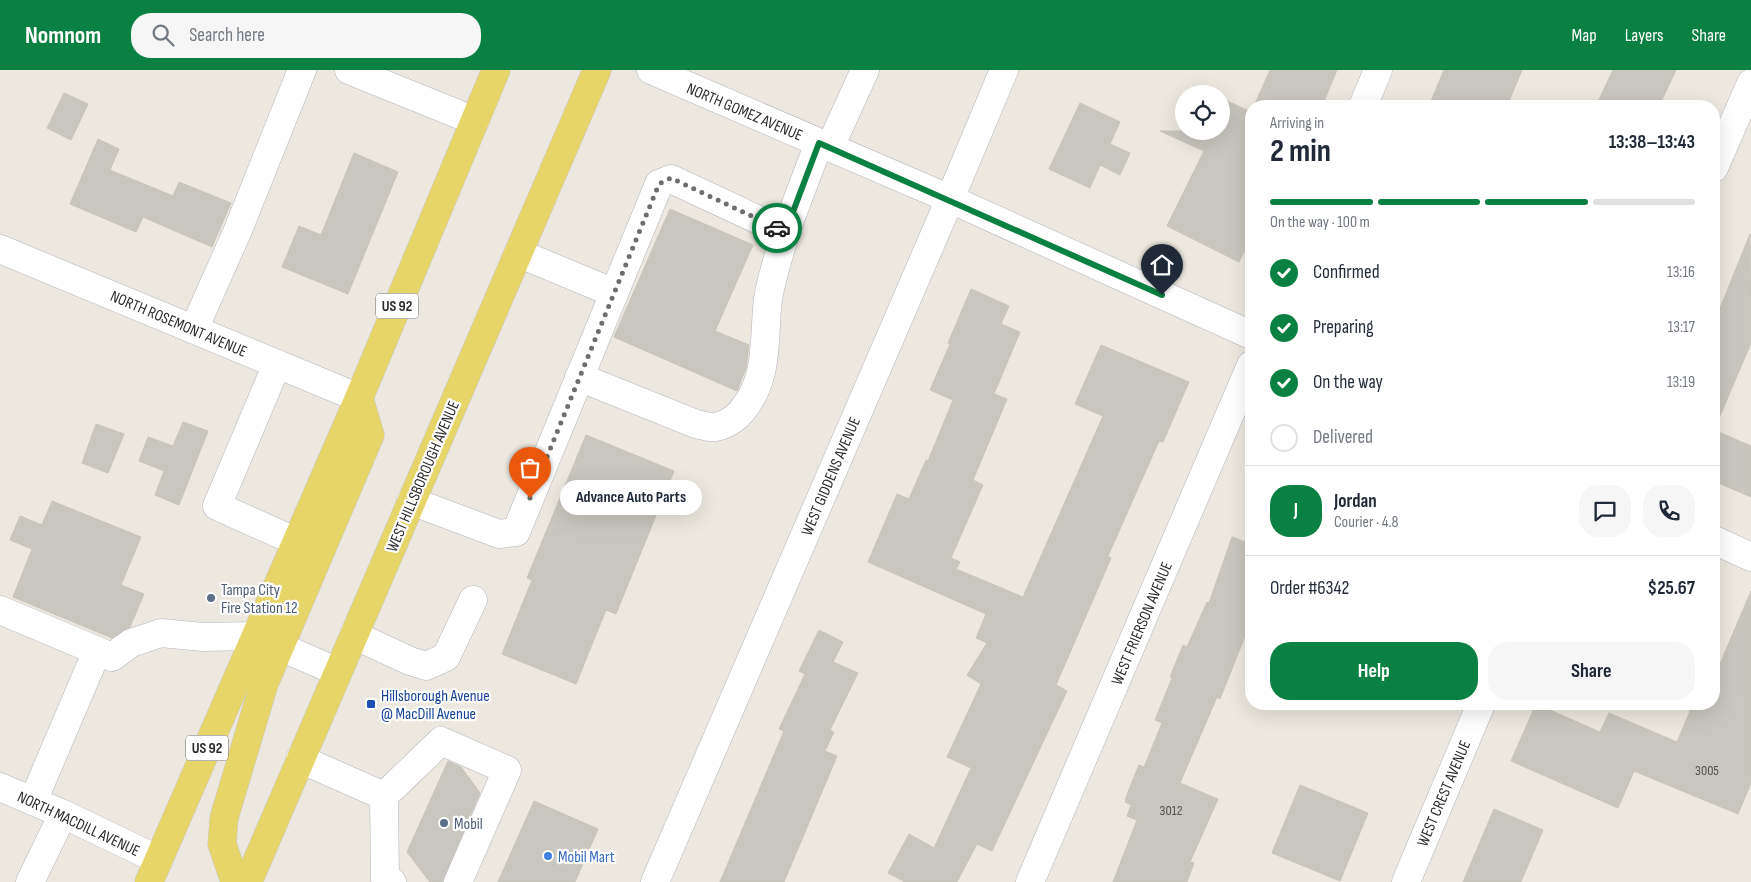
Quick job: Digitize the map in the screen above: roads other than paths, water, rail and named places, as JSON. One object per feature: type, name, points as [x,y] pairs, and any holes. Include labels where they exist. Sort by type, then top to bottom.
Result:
[{"type":"main road","name":"US 92","points":[[157,875],[268,642],[297,542],[496,70]]},
{"type":"main road","name":"WEST HILLSBOROUGH AVENUE","points":[[248,882],[597,70]]},
{"type":"main road","points":[[235,882],[222,844],[224,818],[264,684],[268,642],[370,435],[359,398]]},
{"type":"street","points":[[194,329],[238,230],[302,70]]},
{"type":"street","points":[[349,70],[475,121]]},
{"type":"street","name":"NORTH GOMEZ AVENUE","points":[[651,70],[950,199],[1245,331]]},
{"type":"street","points":[[579,377],[696,424],[715,427],[735,419],[750,401],[761,378],[766,348],[765,324],[769,296],[788,225],[824,145],[865,70]]},
{"type":"street","name":"WEST GIDDENS AVENUE","points":[[655,882],[1004,70]]},
{"type":"street","points":[[1366,100],[1378,70]]},
{"type":"street","points":[[1720,154],[1751,83]]},
{"type":"street","points":[[411,501],[499,534],[516,532],[659,184],[671,178],[776,228],[788,225]]},
{"type":"street","name":"NORTH ROSEMONT AVENUE","points":[[0,249],[359,398]]},
{"type":"street","points":[[518,253],[614,293]]},
{"type":"street","points":[[277,364],[217,506],[297,542]]},
{"type":"street","name":"WEST FRIERSON AVENUE","points":[[1030,882],[1245,379]]},
{"type":"street","points":[[1720,543],[1751,557]]},
{"type":"street","points":[[354,635],[410,661],[426,666],[446,657],[473,600]]},
{"type":"street","points":[[0,610],[112,657],[131,643],[162,633],[268,642],[338,672]]},
{"type":"street","points":[[33,801],[97,651]]},
{"type":"street","name":"WEST CREST AVENUE","points":[[1406,882],[1479,710]]},
{"type":"street","points":[[392,882],[385,879],[384,796],[441,741],[508,770],[458,882]]},
{"type":"street","points":[[300,760],[384,796]]},
{"type":"street","name":"NORTH MACDILL AVENUE","points":[[0,787],[63,814],[157,875]]},
{"type":"street","points":[[30,882],[63,814]]},
{"type":"street","points":[[43,855],[52,875],[51,882]]},
{"type":"place","name":"Advance Auto Parts","points":[[530,498]]},
{"type":"place","name":"Tampa City Fire Station 12","points":[[211,598]]},
{"type":"place","name":"Hillsborough Avenue @ MacDill Avenue","points":[[371,704]]},
{"type":"place","name":"Mobil","points":[[444,823]]},
{"type":"place","name":"Mobil Mart","points":[[548,856]]}]
